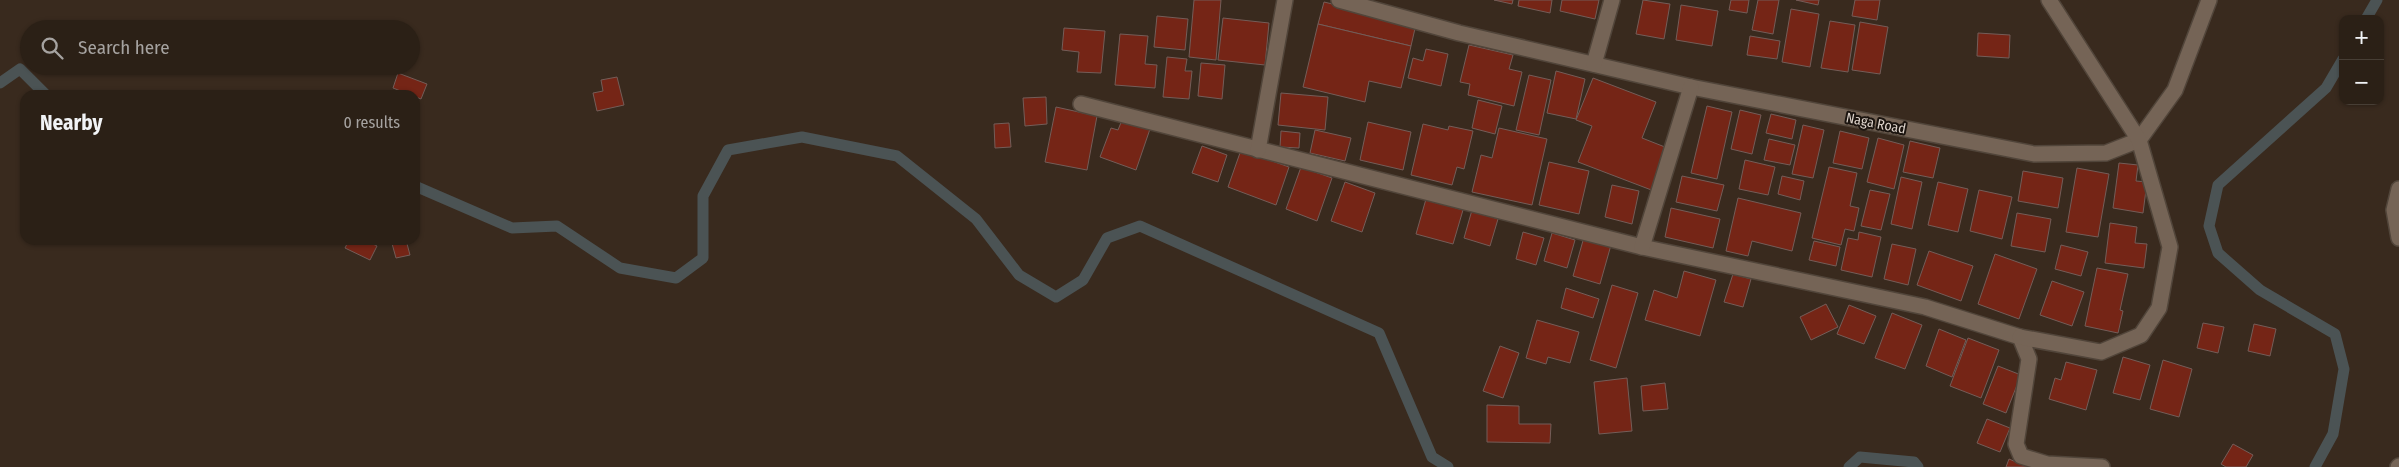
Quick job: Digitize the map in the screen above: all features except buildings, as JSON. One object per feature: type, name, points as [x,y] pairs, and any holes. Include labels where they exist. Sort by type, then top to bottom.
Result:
[{"type":"street","points":[[1258,150],[1285,0]]},
{"type":"street","name":"Naga Road","points":[[1339,0],[1459,33],[1691,88],[2034,154],[2106,153],[2139,140]]},
{"type":"street","points":[[1594,64],[1612,0]]},
{"type":"street","points":[[1081,104],[1642,247],[1925,307],[2020,337],[2101,352],[2141,335],[2159,308],[2170,247],[2139,140],[2048,0]]},
{"type":"street","points":[[2139,140],[2174,90],[2209,0]]},
{"type":"street","points":[[1642,247],[1691,88]]},
{"type":"street","points":[[2399,189],[2394,210],[2399,238]]},
{"type":"street","points":[[2020,337],[2028,359],[2016,444],[2022,456],[2048,464],[2102,467]]},
{"type":"waterway","points":[[2368,15],[2377,0]]},
{"type":"waterway","points":[[2315,467],[2333,434],[2344,369],[2335,334],[2260,290],[2218,253],[2209,226],[2218,185],[2326,88],[2342,60]]},
{"type":"waterway","points":[[0,83],[20,69]]},
{"type":"waterway","points":[[26,75],[41,90]]},
{"type":"waterway","points":[[420,188],[512,228],[557,226],[620,268],[676,278],[703,258],[703,196],[728,150],[802,137],[897,156],[976,219],[1019,275],[1056,297],[1083,280],[1107,238],[1140,226],[1379,333],[1432,457],[1448,467]]},
{"type":"waterway","points":[[1849,467],[1860,457],[1914,462],[1918,467]]}]
